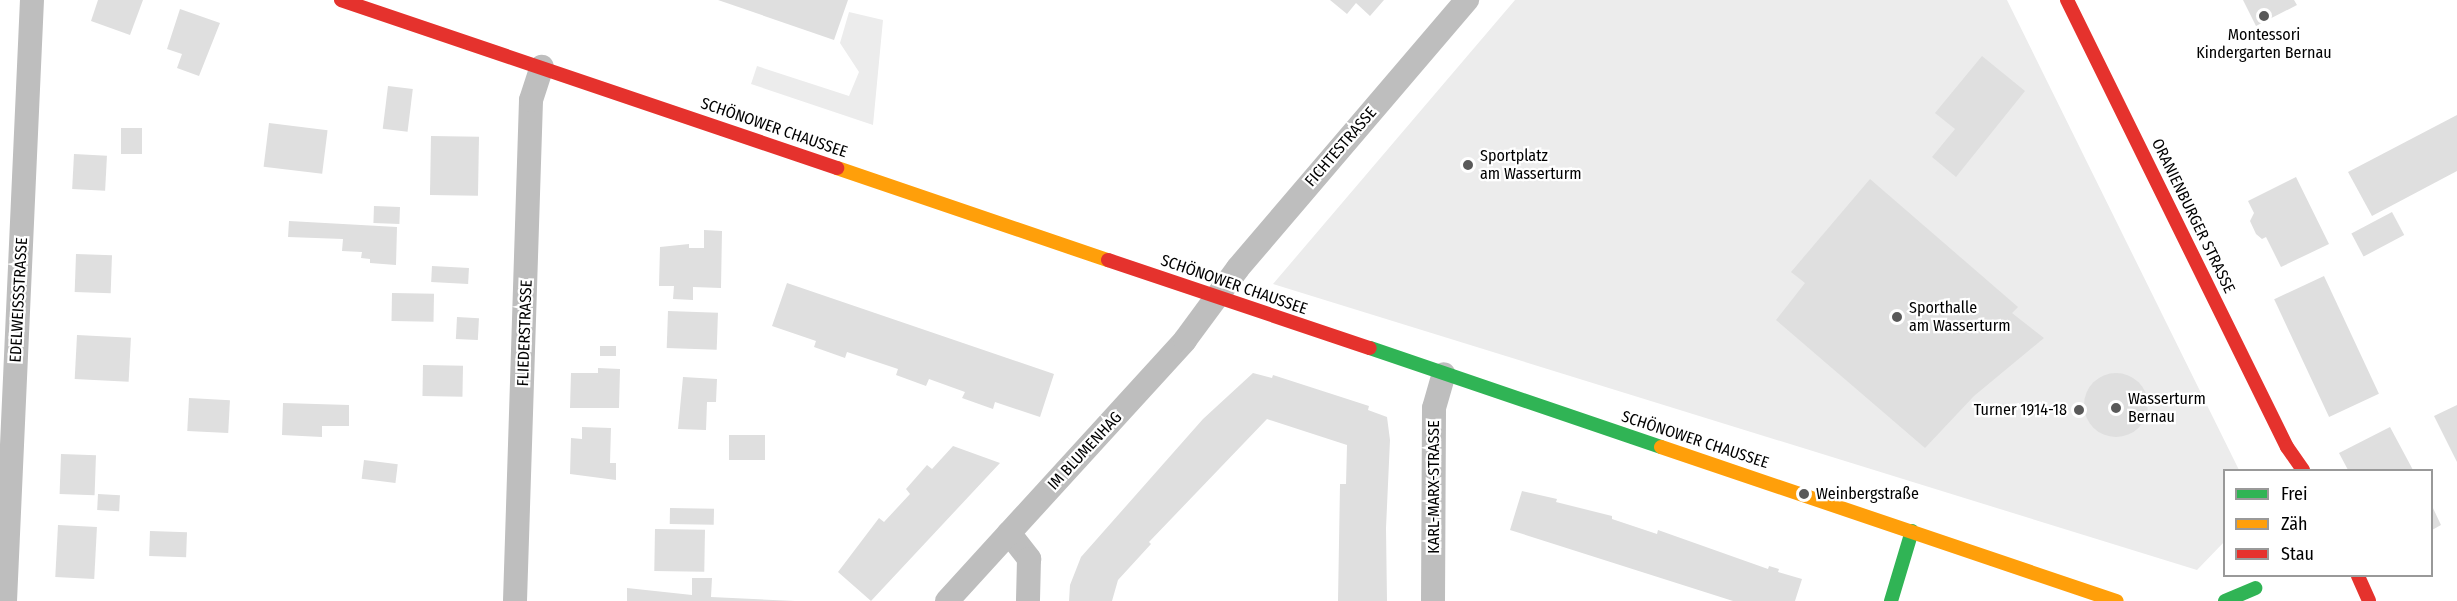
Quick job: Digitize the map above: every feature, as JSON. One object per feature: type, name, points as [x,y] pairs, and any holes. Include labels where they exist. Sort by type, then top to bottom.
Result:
[{"type":"main road","name":"SCHÖNOWER CHAUSSEE","points":[[341,0],[2117,601]]},
{"type":"main road","name":"ORANIENBURGER STRASSE","points":[[2067,0],[2287,447],[2301,469]]},
{"type":"main road","name":"ORANIENBURGER STRASSE","points":[[2287,447],[2289,469]]},
{"type":"main road","points":[[1891,601],[1912,531]]},
{"type":"main road","points":[[2358,577],[2369,601]]},
{"type":"main road","points":[[2225,601],[2256,588]]},
{"type":"street","name":"EDELWEISSSTRASSE","points":[[5,601],[32,0]]},
{"type":"street","name":"FICHTESTRASSE","points":[[1218,297],[1238,268],[1467,0]]},
{"type":"street","name":"FLIEDERSTRASSE","points":[[515,601],[531,100],[542,67]]},
{"type":"street","name":"IM BLUMENHAG","points":[[946,601],[1177,348],[1218,297]]},
{"type":"street","name":"KARL-MARX-STRASSE","points":[[1433,601],[1434,408],[1444,374]]},
{"type":"street","points":[[1009,533],[1029,559],[1028,601]]},
{"type":"shaded area","points":[[1515,0],[2007,0],[2239,469],[2223,469],[2223,543],[2197,570],[1273,284]]},
{"type":"shaded area","points":[[849,12],[883,20],[873,125],[751,84],[757,66],[849,96],[859,72],[840,43]]},
{"type":"building","points":[[98,0],[143,0],[130,35],[91,21]]},
{"type":"building","points":[[718,0],[848,0],[834,40]]},
{"type":"building","points":[[1330,0],[1384,0],[1370,16],[1356,3],[1347,14]]},
{"type":"building","name":"Montessori Kindergarten Bernau","points":[[2243,0],[2294,0],[2297,5],[2256,26]]},
{"type":"building","points":[[180,9],[220,23],[199,76],[177,68],[182,54],[167,49]]},
{"type":"building","points":[[1982,56],[2025,91],[1956,177],[1932,157],[1955,129],[1935,113]]},
{"type":"building","points":[[388,86],[413,89],[408,132],[383,129]]},
{"type":"building","points":[[2457,115],[2457,171],[2372,216],[2348,172]]},
{"type":"building","points":[[269,123],[328,130],[322,174],[264,167]]},
{"type":"building","points":[[121,128],[142,128],[142,154],[121,154]]},
{"type":"building","points":[[431,136],[479,137],[478,196],[430,195]]},
{"type":"building","points":[[74,154],[107,156],[105,191],[72,189]]},
{"type":"building","points":[[2296,177],[2329,244],[2281,267],[2266,237],[2262,239],[2256,234],[2250,221],[2254,213],[2248,201]]},
{"type":"building","name":"Sporthalle am Wasserturm","points":[[1870,179],[2018,307],[2012,313],[2044,338],[1974,396],[1925,448],[1776,320],[1805,283],[1791,272]]},
{"type":"building","points":[[374,206],[400,207],[399,224],[373,223]]},
{"type":"building","points":[[2392,212],[2404,235],[2364,257],[2351,234]]},
{"type":"building","points":[[289,221],[397,227],[396,265],[370,263],[370,259],[361,258],[362,252],[342,251],[343,239],[288,237]]},
{"type":"building","points":[[704,230],[722,231],[721,288],[693,287],[693,300],[673,299],[674,286],[659,286],[660,247],[689,244],[689,248],[704,248]]},
{"type":"building","points":[[76,254],[112,255],[111,293],[75,292]]},
{"type":"building","points":[[432,266],[469,268],[468,284],[431,282]]},
{"type":"building","points":[[2324,276],[2379,394],[2329,417],[2274,299]]},
{"type":"building","points":[[787,283],[1054,374],[1040,417],[995,402],[993,409],[962,398],[965,392],[929,379],[926,386],[896,375],[898,369],[847,352],[845,358],[814,347],[816,341],[772,326]]},
{"type":"building","points":[[392,293],[434,294],[434,322],[392,321]]},
{"type":"building","points":[[668,311],[718,313],[717,350],[667,348]]},
{"type":"building","points":[[457,317],[479,318],[478,340],[456,339]]},
{"type":"building","points":[[77,335],[131,338],[129,382],[75,379]]},
{"type":"building","points":[[600,346],[616,346],[616,356],[600,356]]},
{"type":"building","points":[[423,365],[463,366],[462,397],[422,396]]},
{"type":"building","points":[[598,368],[620,369],[619,408],[570,408],[571,373],[598,373]]},
{"type":"building","points":[[1253,373],[1272,378],[1273,375],[1369,406],[1368,410],[1387,417],[1390,440],[1386,528],[1387,601],[1338,601],[1340,484],[1346,484],[1347,445],[1267,419],[1149,542],[1151,544],[1118,580],[1112,601],[1069,601],[1070,585],[1081,557],[1203,419]]},
{"type":"building","name":"Wasserturm Bernau","points":[[2116,373],[2128,375],[2139,382],[2146,393],[2148,405],[2146,417],[2139,428],[2128,435],[2116,437],[2104,435],[2093,428],[2086,417],[2084,405],[2086,393],[2093,382],[2104,375]]},
{"type":"building","points":[[683,377],[717,379],[716,402],[707,402],[706,430],[678,429]]},
{"type":"building","points":[[189,398],[230,400],[228,433],[187,431]]},
{"type":"building","points":[[283,403],[349,405],[349,426],[322,426],[322,437],[282,435]]},
{"type":"building","points":[[2457,405],[2457,462],[2434,416]]},
{"type":"building","points":[[582,427],[611,428],[610,463],[616,463],[616,480],[570,474],[571,438],[582,439]]},
{"type":"building","points":[[2390,427],[2412,469],[2347,469],[2339,453]]},
{"type":"building","points":[[729,435],[765,435],[765,460],[729,460]]},
{"type":"building","points":[[953,446],[1000,463],[871,601],[838,572],[879,518],[884,522],[910,494],[906,489],[927,465],[932,469]]},
{"type":"building","points":[[61,454],[96,455],[95,495],[60,494]]},
{"type":"building","points":[[364,460],[398,464],[395,483],[362,479]]},
{"type":"building","points":[[1522,491],[1612,516],[1612,519],[1657,534],[1658,530],[1768,569],[1769,566],[1779,569],[1778,572],[1802,579],[1795,601],[1733,601],[1510,530]]},
{"type":"building","points":[[98,494],[120,495],[119,511],[97,510]]},
{"type":"building","points":[[670,508],[714,509],[714,525],[670,524]]},
{"type":"building","points":[[2433,508],[2441,525],[2433,529]]},
{"type":"building","points":[[58,525],[97,527],[94,579],[55,577]]},
{"type":"building","points":[[655,529],[705,530],[704,572],[654,571]]},
{"type":"building","points":[[150,531],[187,532],[186,557],[149,556]]},
{"type":"building","points":[[692,578],[712,578],[711,597],[795,601],[627,601],[627,588],[692,595]]},
{"type":"traffic: fast","points":[[1370,348],[1661,447]]},
{"type":"traffic: fast","points":[[1891,601],[1912,531]]},
{"type":"traffic: fast","points":[[2225,601],[2255,588]]},
{"type":"traffic: slow","points":[[837,168],[1108,260]]},
{"type":"traffic: slow","points":[[1661,447],[2117,601]]},
{"type":"traffic: jam","points":[[341,0],[837,168]]},
{"type":"traffic: jam","points":[[2067,0],[2287,447],[2302,469]]},
{"type":"traffic: jam","points":[[1108,260],[1370,348]]},
{"type":"traffic: jam","points":[[2358,577],[2369,601]]},
{"type":"place","name":"Montessori Kindergarten Bernau","points":[[2264,16]]},
{"type":"place","name":"Sportplatz am Wasserturm","points":[[1468,165]]},
{"type":"place","name":"Sporthalle am Wasserturm","points":[[1897,317]]},
{"type":"place","name":"Wasserturm Bernau","points":[[2116,408]]},
{"type":"place","name":"Turner 1914-18","points":[[2079,410]]},
{"type":"place","name":"Weinbergstraße","points":[[1804,494]]}]
